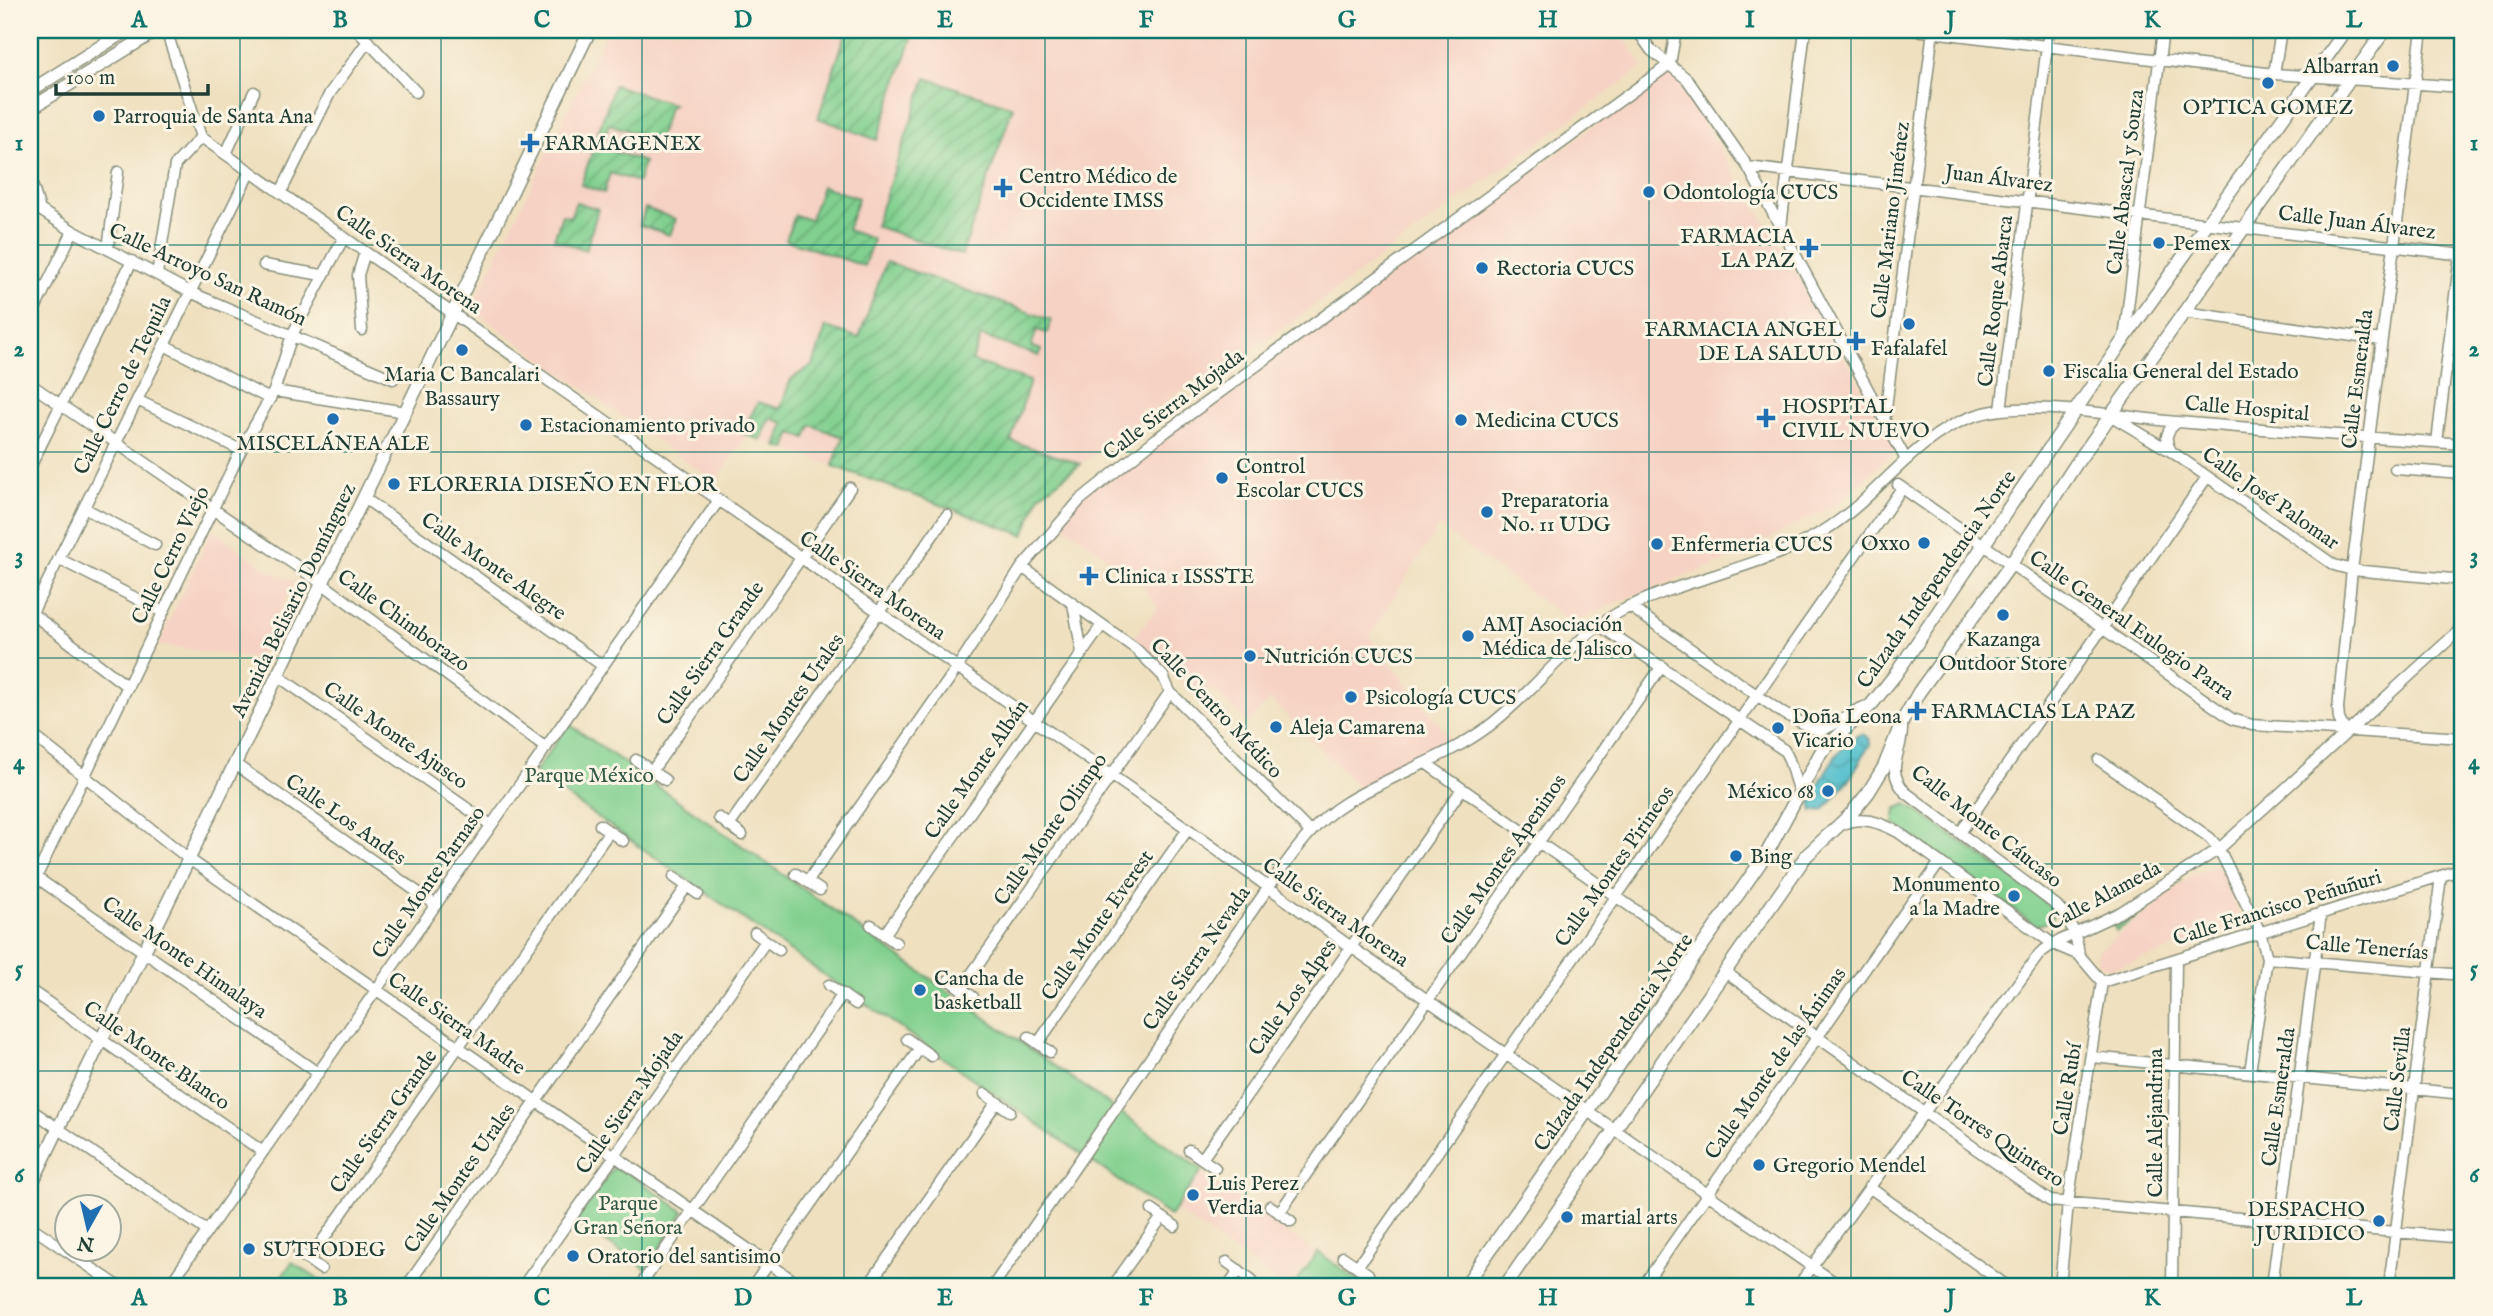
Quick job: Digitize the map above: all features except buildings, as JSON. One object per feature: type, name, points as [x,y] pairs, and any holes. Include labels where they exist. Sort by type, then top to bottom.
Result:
[{"type":"main road","points":[[30,91],[127,30]]},
{"type":"main road","points":[[30,109],[158,30]]},
{"type":"main road","name":"Avenida Belisario Domínguez","points":[[30,1187],[590,30]]},
{"type":"main road","name":"Calzada Independencia Norte","points":[[1465,1286],[1768,853],[1830,739],[1871,705],[2124,339],[2211,223],[2346,30]]},
{"type":"main road","points":[[1505,1286],[1806,856],[1852,814],[1868,793],[1884,767],[1902,722],[1919,692],[2011,564],[2183,312],[2385,30]]},
{"type":"street","points":[[157,274],[175,165],[201,137],[166,30]]},
{"type":"street","points":[[357,30],[416,92]]},
{"type":"street","points":[[1637,30],[1651,50],[1687,79],[1748,167],[1885,416],[1905,458]]},
{"type":"street","points":[[1670,64],[1676,30]]},
{"type":"street","points":[[1781,228],[1805,30]]},
{"type":"street","points":[[1915,30],[2312,78],[2463,87]]},
{"type":"street","name":"Calle Roque Abarca","points":[[2001,410],[2049,30]]},
{"type":"street","name":"Calle Abascal y Souza","points":[[2124,339],[2163,30]]},
{"type":"street","points":[[2274,74],[2281,30]]},
{"type":"street","name":"Calle Esmeralda","points":[[2346,733],[2339,719],[2339,708],[2352,570],[2422,30]]},
{"type":"street","name":"Calle Mariano Jiménez","points":[[1885,416],[1933,31]]},
{"type":"street","points":[[281,192],[330,93],[368,41]]},
{"type":"street","name":"Calle Sierra Mojada","points":[[807,881],[957,668],[1022,567],[1080,500],[1156,439],[1670,64]]},
{"type":"street","points":[[226,154],[254,92]]},
{"type":"street","name":"Calle Sierra Morena","points":[[201,137],[1351,947],[1840,1286]]},
{"type":"street","name":"Juan Álvarez","points":[[1748,167],[2245,228]]},
{"type":"street","name":"Calle Cerro de Tequila","points":[[30,614],[250,171]]},
{"type":"street","points":[[108,249],[118,172]]},
{"type":"street","name":"Calle Arroyo San Ramón","points":[[30,178],[40,210],[73,231],[190,292],[393,379]]},
{"type":"street","name":"Calle Juan Álvarez","points":[[2245,228],[2461,255]]},
{"type":"street","points":[[30,319],[73,231]]},
{"type":"street","name":"Calle Cerro Viejo","points":[[30,890],[33,875],[86,777],[241,450],[272,395],[292,335],[344,237]]},
{"type":"street","points":[[362,330],[358,275],[365,251]]},
{"type":"street","points":[[2437,442],[2461,255]]},
{"type":"street","points":[[30,467],[132,261]]},
{"type":"street","points":[[264,265],[322,275]]},
{"type":"street","points":[[2183,312],[2381,340]]},
{"type":"street","points":[[164,345],[272,395],[406,412]]},
{"type":"street","name":"Calle Chimborazo","points":[[30,384],[323,584],[546,748]]},
{"type":"street","points":[[137,400],[241,450]]},
{"type":"street","name":"Calle Sierra Nevada","points":[[993,1286],[1268,888],[1310,832],[1345,803],[1427,764],[1490,726],[1599,625],[1629,607],[1749,566],[1798,545],[1840,521],[1905,458],[1931,437],[1956,423],[2001,410],[2111,415]]},
{"type":"street","name":"Calle Hospital","points":[[2111,415],[2463,444]]},
{"type":"street","name":"Calle José Palomar","points":[[2111,415],[2172,452],[2334,565],[2352,570],[2463,580]]},
{"type":"street","points":[[2172,452],[2167,446],[2168,432],[2178,422]]},
{"type":"street","points":[[2395,469],[2463,474]]},
{"type":"street","points":[[1960,833],[2207,477]]},
{"type":"street","name":"Calle General Eulogio Parra","points":[[1887,478],[2102,631],[2241,723],[2346,733],[2463,738]]},
{"type":"street","name":"Calle Sierra Grande","points":[[652,771],[850,488]]},
{"type":"street","name":"Calle Montes Pirineos","points":[[1357,1267],[1902,488]]},
{"type":"street","name":"Calle Monte Alegre","points":[[364,498],[603,666]]},
{"type":"street","name":"Calle Monte Parnaso","points":[[169,1286],[719,500]]},
{"type":"street","points":[[84,508],[155,545]]},
{"type":"street","name":"Calle Montes Urales","points":[[729,826],[947,515]]},
{"type":"street","points":[[58,559],[163,612]]},
{"type":"street","name":"Calle Centro Médico","points":[[1022,567],[1153,664],[1170,692],[1310,832]]},
{"type":"street","points":[[1073,604],[1082,652]]},
{"type":"street","points":[[1629,607],[1784,714],[1819,731],[1834,726],[1858,708],[1871,705]]},
{"type":"street","points":[[30,614],[128,687]]},
{"type":"street","name":"Calle Monte Albán","points":[[884,935],[1102,625]]},
{"type":"street","points":[[1599,625],[1784,750],[1791,761],[1793,778],[1800,790]]},
{"type":"street","name":"Calle Alameda","points":[[1798,1286],[2028,965],[2053,944],[2121,912],[2220,849],[2463,627]]},
{"type":"street","name":"Calle Montes Apeninos","points":[[1291,1221],[1274,1210],[1428,1000],[1662,666]]},
{"type":"street","name":"Calle Monte Ajusco","points":[[278,676],[491,825]]},
{"type":"street","name":"Calle Monte Olimpo","points":[[961,989],[1170,692]]},
{"type":"street","name":"Calle Monte Cáucaso","points":[[1902,722],[1903,740],[1893,768],[1894,780],[1905,792],[2056,905],[2076,932],[2079,955]]},
{"type":"street","name":"Calle Sierra Madre","points":[[30,733],[189,859],[801,1286]]},
{"type":"street","points":[[636,760],[665,780]]},
{"type":"street","points":[[2099,760],[2210,838],[2220,849],[2260,932],[2267,958],[2250,1072]]},
{"type":"street","name":"Calle Los Andes","points":[[235,764],[436,905]]},
{"type":"street","points":[[1427,764],[1698,954]]},
{"type":"street","name":"Calle Los Alpes","points":[[1202,1159],[1462,789]]},
{"type":"street","points":[[719,818],[742,835]]},
{"type":"street","points":[[1835,827],[1850,821],[1881,823],[2053,944],[2079,955],[2102,982]]},
{"type":"street","name":"Calle Sierra Grande","points":[[309,1260],[458,1047],[604,828],[623,841]]},
{"type":"street","name":"Calle Monte Everest","points":[[1050,1052],[1033,1040],[1188,830]]},
{"type":"street","name":"Calle Monte de las Ánimas","points":[[1643,1286],[1940,862]]},
{"type":"street","name":"Calle Francisco Peñuñuri","points":[[2102,982],[2463,869]]},
{"type":"street","points":[[796,874],[820,890]]},
{"type":"street","name":"Calle Monte Himalaya","points":[[33,875],[318,1073]]},
{"type":"street","name":"Calle Sevilla","points":[[2389,1286],[2441,876]]},
{"type":"street","points":[[674,877],[698,894]]},
{"type":"street","name":"Calle Montes Urales","points":[[407,1286],[687,886]]},
{"type":"street","name":"Calle Esmeralda","points":[[2272,1286],[2322,913]]},
{"type":"street","points":[[871,926],[896,943]]},
{"type":"street","points":[[755,933],[779,950]]},
{"type":"street","name":"Calle Sierra Mojada","points":[[523,1286],[766,941]]},
{"type":"street","name":"Calle Tenerías","points":[[2267,958],[2463,975]]},
{"type":"street","name":"Calle Alejandrina","points":[[2172,1286],[2175,1214],[2173,1065],[2176,959]]},
{"type":"street","name":"Calle Torres Quintero","points":[[1725,972],[2050,1201],[2463,1238]]},
{"type":"street","points":[[948,980],[973,998]]},
{"type":"street","name":"Calle Rubí","points":[[2060,1286],[2068,1203],[2102,982]]},
{"type":"street","points":[[829,985],[856,1004]]},
{"type":"street","name":"Calle Monte Blanco","points":[[30,990],[263,1152]]},
{"type":"street","points":[[640,1286],[843,995]]},
{"type":"street","points":[[907,1039],[931,1056]]},
{"type":"street","points":[[753,1286],[920,1048]]},
{"type":"street","points":[[2092,1057],[2463,1094]]},
{"type":"street","points":[[985,1094],[1010,1111]]},
{"type":"street","points":[[867,1286],[997,1102]]},
{"type":"street","points":[[30,1109],[207,1231]]},
{"type":"street","points":[[1189,1150],[1215,1168]]},
{"type":"street","points":[[1869,1188],[2007,1286]]},
{"type":"street","points":[[1113,1286],[1157,1214],[1175,1226]]},
{"type":"street","points":[[30,1226],[118,1286]]},
{"type":"street","points":[[299,1253],[321,1269]]},
{"type":"street","points":[[1343,1257],[1368,1274]]},
{"type":"street","points":[[1227,1262],[1252,1280]]},
{"type":"street","points":[[1228,1286],[1239,1270]]},
{"type":"shaded area","name":"Centro Médico de Occidente IMSS","points":[[607,30],[1619,30],[1643,67],[1221,373],[1196,380],[1040,494],[1024,535],[747,435],[715,482],[471,309]]},
{"type":"shaded area","points":[[1670,69],[1803,283],[1896,451],[1835,505],[1722,562],[1605,607],[1574,624],[1438,527],[1369,637],[1452,741],[1395,768],[1361,789],[1270,699],[1248,723],[1211,688],[1200,698],[1133,638],[1158,608],[1141,583],[1060,522],[1074,501],[1451,233]]},
{"type":"shaded area","points":[[212,530],[268,570],[294,582],[257,659],[158,645]]},
{"type":"shaded area","points":[[2217,864],[2244,926],[2110,969],[2098,964],[2098,951],[2193,875]]},
{"type":"shaded area","points":[[1202,1173],[1314,1252],[1289,1286],[1284,1286],[1175,1210]]},
{"type":"green space","points":[[847,30],[915,30],[877,140],[818,118]]},
{"type":"green space","points":[[926,78],[1013,107],[962,255],[875,226]]},
{"type":"green space","points":[[614,85],[673,104],[669,107],[658,140],[609,124],[601,147],[644,162],[638,182],[610,173],[604,193],[581,185]]},
{"type":"green space","points":[[822,186],[858,198],[847,230],[873,239],[864,266],[786,240],[795,215],[810,220]]},
{"type":"green space","points":[[576,202],[598,209],[586,250],[554,239],[562,215],[570,217]]},
{"type":"green space","points":[[645,208],[676,219],[670,235],[640,225]]},
{"type":"green space","points":[[886,262],[1051,320],[1047,333],[1037,330],[1031,346],[1041,350],[1039,356],[981,336],[972,361],[1030,381],[1011,441],[1081,464],[1040,495],[1024,535],[833,466],[843,437],[811,425],[806,438],[792,433],[786,449],[776,446],[784,423],[770,418],[761,440],[742,433],[758,402],[780,409],[791,379],[813,365],[826,327],[859,338]]},
{"type":"green space","name":"Parque México","points":[[569,724],[1202,1170],[1170,1216],[534,773]]},
{"type":"green space","points":[[1907,804],[2049,903],[2053,912],[2051,921],[2036,926],[1894,824],[1896,809]]},
{"type":"green space","points":[[2182,880],[2117,931],[2111,923]]},
{"type":"green space","name":"Parque Gran Señora","points":[[616,1164],[684,1212],[646,1269],[576,1221]]},
{"type":"green space","points":[[1318,1252],[1366,1286],[1294,1286]]},
{"type":"green space","points":[[292,1262],[328,1286],[275,1286]]},
{"type":"water","points":[[1862,734],[1869,738],[1870,744],[1849,780],[1824,810],[1813,811],[1811,801],[1832,762],[1846,744]]},
{"type":"place","name":"Albarran","points":[[2393,66]]},
{"type":"place","name":"OPTICA GOMEZ","points":[[2268,83]]},
{"type":"place","name":"Parroquia de Santa Ana","points":[[99,116]]},
{"type":"place","name":"FARMAGENEX","points":[[530,143]]},
{"type":"place","name":"Centro Médico de Occidente IMSS","points":[[1003,188]]},
{"type":"place","name":"Odontología CUCS","points":[[1649,192]]},
{"type":"place","name":"Pemex","points":[[2159,243]]},
{"type":"place","name":"FARMACIA LA PAZ","points":[[1809,248]]},
{"type":"place","name":"Rectoria CUCS","points":[[1482,268]]},
{"type":"place","name":"Fafalafel","points":[[1909,324]]},
{"type":"place","name":"FARMACIA ANGEL DE LA SALUD","points":[[1856,341]]},
{"type":"place","name":"Maria C Bancalari Bassaury","points":[[462,350]]},
{"type":"place","name":"Fiscalia General del Estado","points":[[2049,371]]},
{"type":"place","name":"HOSPITAL CIVIL NUEVO","points":[[1766,418]]},
{"type":"place","name":"MISCELÁNEA ALE","points":[[333,419]]},
{"type":"place","name":"Medicina CUCS","points":[[1461,420]]},
{"type":"place","name":"Estacionamiento privado","points":[[526,425]]},
{"type":"place","name":"Control Escolar CUCS","points":[[1222,478]]},
{"type":"place","name":"FLORERIA DISEÑO EN FLOR","points":[[394,484]]},
{"type":"place","name":"Preparatoria No. 11 UDG","points":[[1487,512]]},
{"type":"place","name":"Oxxo","points":[[1924,543]]},
{"type":"place","name":"Enfermeria CUCS","points":[[1657,544]]},
{"type":"place","name":"Clinica 1 ISSSTE","points":[[1089,576]]},
{"type":"place","name":"Kazanga Outdoor Store","points":[[2003,615]]},
{"type":"place","name":"AMJ Asociación Médica de Jalisco","points":[[1468,636]]},
{"type":"place","name":"Nutrición CUCS","points":[[1250,656]]},
{"type":"place","name":"Psicología CUCS","points":[[1351,697]]},
{"type":"place","name":"FARMACIAS LA PAZ","points":[[1917,711]]},
{"type":"place","name":"Aleja Camarena","points":[[1276,727]]},
{"type":"place","name":"Doña Leona Vicario","points":[[1778,728]]},
{"type":"place","name":"México 68","points":[[1828,791]]},
{"type":"place","name":"Bing","points":[[1736,856]]},
{"type":"place","name":"Monumento a la Madre","points":[[2014,896]]},
{"type":"place","name":"Cancha de basketball","points":[[920,990]]},
{"type":"place","name":"Gregorio Mendel","points":[[1759,1165]]},
{"type":"place","name":"Luis Perez Verdia","points":[[1193,1195]]},
{"type":"place","name":"martial arts","points":[[1567,1217]]},
{"type":"place","name":"DESPACHO JURIDICO","points":[[2379,1221]]},
{"type":"place","name":"SUTFODEG","points":[[249,1249]]},
{"type":"place","name":"Oratorio del santisimo","points":[[573,1256]]}]
